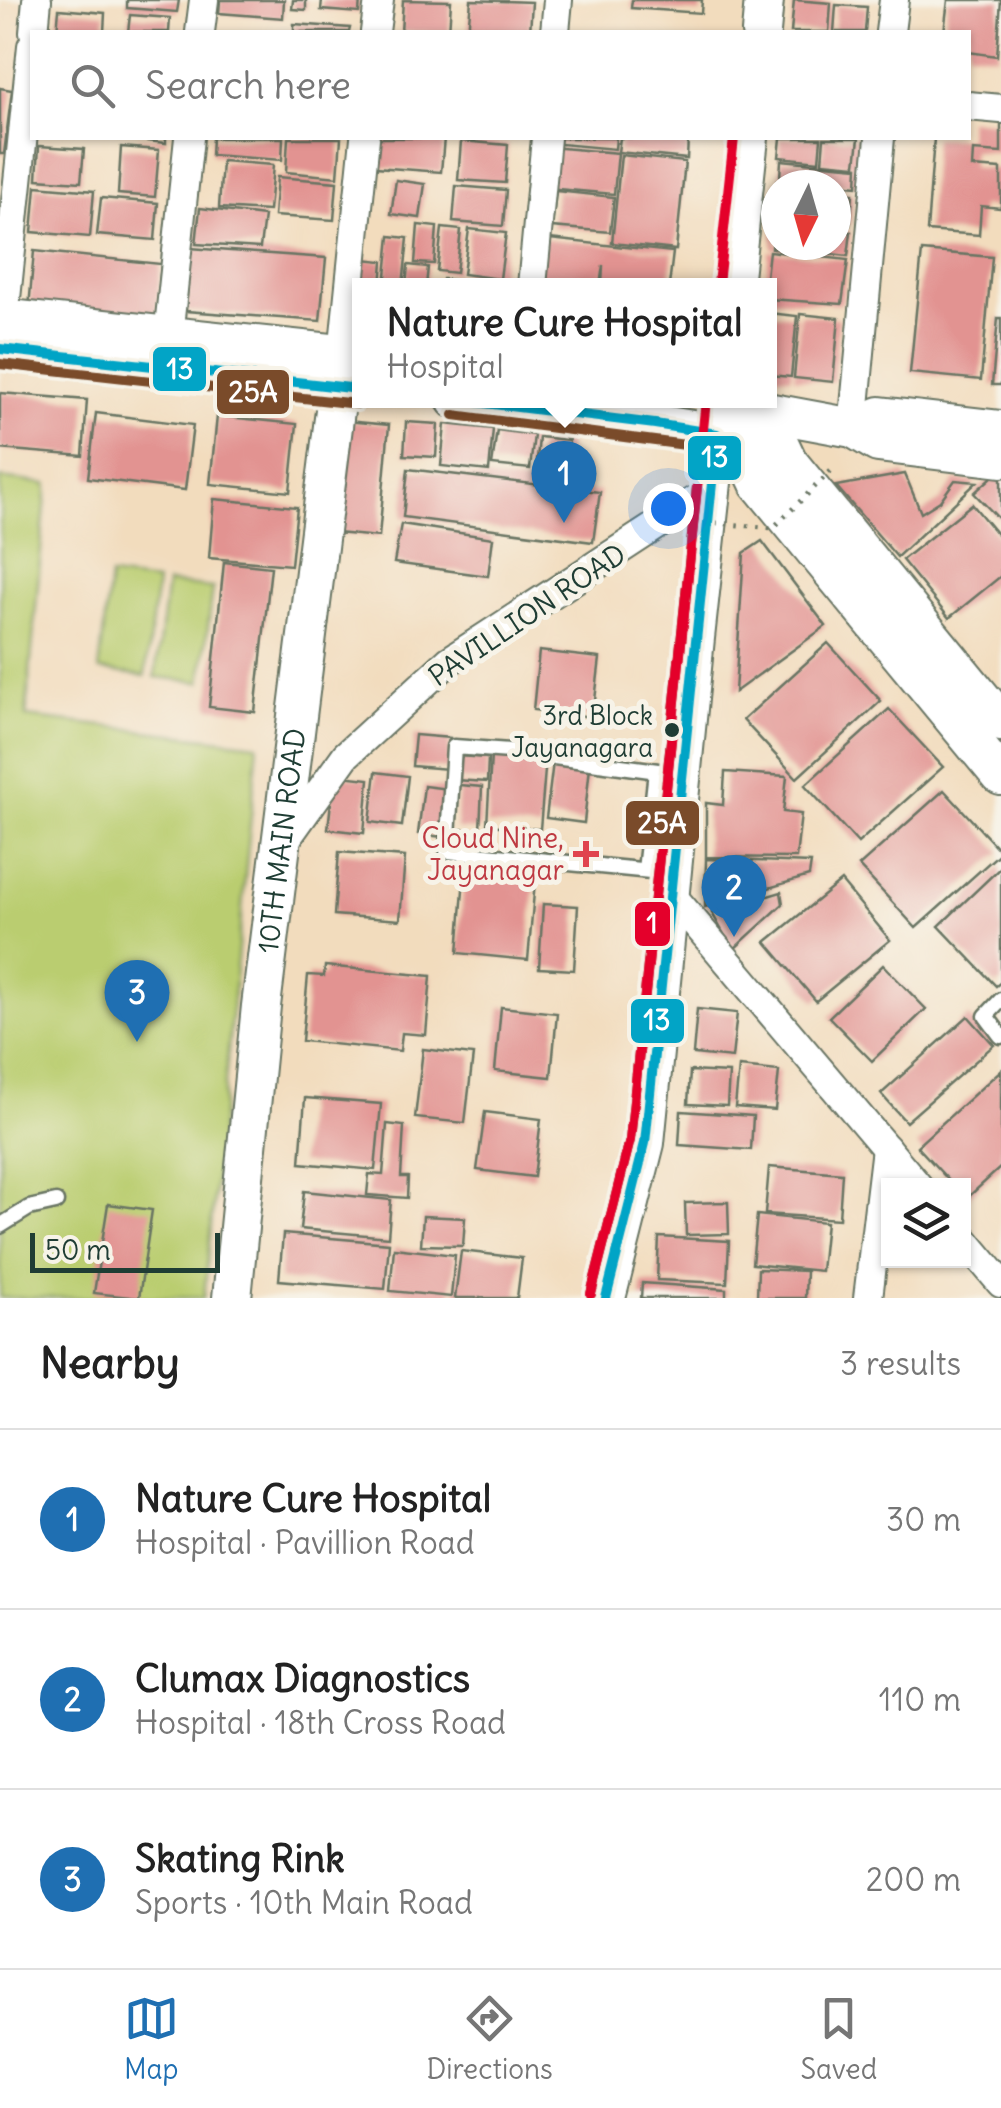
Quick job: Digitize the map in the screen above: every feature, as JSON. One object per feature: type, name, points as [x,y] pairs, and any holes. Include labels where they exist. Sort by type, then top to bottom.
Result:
[{"type":"main road","points":[[761,30],[764,0]]},
{"type":"main road","points":[[735,278],[750,140]]},
{"type":"main road","points":[[1,328],[168,336],[350,371]]},
{"type":"main road","points":[[1,328],[350,371]]},
{"type":"main road","name":"10TH MAIN ROAD","points":[[232,1298],[280,847],[350,371]]},
{"type":"main road","points":[[523,408],[656,424],[716,410],[853,428],[878,442],[1001,458]]},
{"type":"main road","points":[[716,410],[742,448],[774,472],[1000,719]]},
{"type":"main road","points":[[606,1298],[645,1143],[668,772],[711,490],[716,410]]},
{"type":"main road","points":[[853,428],[880,416],[1001,430]]},
{"type":"main road","points":[[774,472],[1001,776]]},
{"type":"street","points":[[34,30],[37,0]]},
{"type":"street","points":[[200,30],[204,0]]},
{"type":"street","points":[[375,30],[378,0]]},
{"type":"street","points":[[556,30],[558,0]]},
{"type":"street","points":[[890,30],[894,0]]},
{"type":"street","points":[[1,328],[30,64]]},
{"type":"street","points":[[971,106],[1001,110]]},
{"type":"street","points":[[168,336],[189,140]]},
{"type":"street","name":"10TH MAIN ROAD","points":[[356,278],[365,140]]},
{"type":"street","points":[[533,278],[546,140]]},
{"type":"street","points":[[853,428],[880,140]]},
{"type":"street","name":"10TH MAIN ROAD","points":[[350,371],[352,340]]},
{"type":"street","name":"PAVILLION ROAD","points":[[280,847],[346,755],[449,661],[711,490]]},
{"type":"street","points":[[662,878],[911,1178]]},
{"type":"street","points":[[868,1298],[886,1148]]},
{"type":"street","points":[[971,1247],[1001,1283]]},
{"type":"lane","points":[[662,878],[446,851],[454,747],[668,772]]},
{"type":"lane","points":[[1001,1000],[986,1016],[1001,1036]]},
{"type":"lane","points":[[0,1226],[28,1208],[56,1202]]},
{"type":"path","points":[[684,520],[772,528],[833,468]]},
{"type":"green space","points":[[0,478],[47,484],[26,717],[258,744],[204,1298],[0,1298]]},
{"type":"green space","points":[[110,576],[157,582],[145,676],[99,670]]},
{"type":"green space","points":[[167,583],[213,588],[201,682],[155,677]]},
{"type":"building","points":[[127,0],[179,0],[177,12],[127,8]]},
{"type":"building","points":[[220,0],[284,0],[283,18],[219,13]]},
{"type":"building","points":[[293,0],[306,0],[306,10],[292,9]]},
{"type":"building","points":[[322,0],[360,0],[359,13],[321,10]]},
{"type":"building","points":[[403,0],[451,1],[449,30],[401,30]]},
{"type":"building","points":[[471,0],[532,2],[530,30],[468,30]]},
{"type":"building","points":[[632,0],[702,0],[701,13],[631,8]]},
{"type":"building","points":[[794,0],[831,3],[829,30],[791,30]]},
{"type":"building","points":[[948,0],[1001,0],[997,56],[971,52],[971,30],[944,30]]},
{"type":"building","points":[[836,5],[867,7],[865,30],[834,30]]},
{"type":"building","points":[[59,9],[105,13],[104,30],[57,30]]},
{"type":"building","points":[[130,15],[170,18],[169,30],[128,30]]},
{"type":"building","points":[[294,24],[350,28],[350,30],[294,30]]},
{"type":"building","points":[[0,88],[12,90],[4,154],[0,154]]},
{"type":"building","points":[[971,119],[1001,122],[1001,153],[973,151],[972,167],[1001,169],[1001,208],[981,206],[979,235],[927,231],[934,140],[971,140]]},
{"type":"building","points":[[212,140],[283,140],[282,160],[211,155]]},
{"type":"building","points":[[288,140],[341,140],[338,177],[286,172]]},
{"type":"building","points":[[379,140],[444,140],[441,172],[376,167]]},
{"type":"building","points":[[550,140],[616,140],[615,149],[549,143]]},
{"type":"building","points":[[620,140],[688,140],[687,159],[618,152]]},
{"type":"building","points":[[781,140],[821,140],[819,161],[779,157]]},
{"type":"building","points":[[824,140],[859,140],[856,165],[822,162]]},
{"type":"building","points":[[461,141],[508,145],[505,183],[458,180]]},
{"type":"building","points":[[39,146],[84,149],[81,182],[37,179]]},
{"type":"building","points":[[121,147],[159,150],[155,197],[118,194]]},
{"type":"building","points":[[550,147],[618,153],[614,194],[546,188]]},
{"type":"building","points":[[621,155],[685,162],[676,250],[612,243]]},
{"type":"building","points":[[781,160],[858,167],[857,186],[851,185],[851,170],[780,170]]},
{"type":"building","points":[[222,161],[273,165],[269,211],[219,208]]},
{"type":"building","points":[[277,177],[337,182],[334,220],[274,216]]},
{"type":"building","points":[[396,180],[425,184],[420,218],[391,214]]},
{"type":"building","points":[[36,186],[94,191],[90,237],[32,232]]},
{"type":"building","points":[[456,186],[506,190],[503,226],[453,222]]},
{"type":"building","points":[[556,191],[614,197],[610,232],[552,227]]},
{"type":"building","points":[[101,198],[158,203],[155,240],[97,235]]},
{"type":"building","points":[[200,208],[264,216],[260,248],[196,244]]},
{"type":"building","points":[[418,225],[437,227],[434,264],[415,263]]},
{"type":"building","points":[[442,228],[461,230],[456,273],[437,271]]},
{"type":"building","points":[[469,229],[506,233],[500,278],[463,274]]},
{"type":"building","points":[[390,236],[408,238],[404,278],[386,278]]},
{"type":"building","points":[[540,238],[673,252],[670,278],[602,278],[603,265],[601,278],[535,278]]},
{"type":"building","points":[[190,248],[326,258],[320,321],[186,311]]},
{"type":"building","points":[[34,251],[161,264],[156,320],[29,308]]},
{"type":"building","points":[[922,251],[992,257],[981,380],[910,373]]},
{"type":"building","points":[[363,259],[383,261],[382,278],[362,278]]},
{"type":"building","points":[[768,260],[848,260],[842,304],[777,300],[777,278],[766,278]]},
{"type":"building","points":[[408,265],[428,267],[427,278],[407,278]]},
{"type":"building","points":[[777,314],[797,316],[791,377],[777,376]]},
{"type":"building","points":[[800,314],[839,318],[833,382],[794,378]]},
{"type":"building","points":[[998,318],[1001,385],[992,385]]},
{"type":"building","points":[[0,393],[87,400],[83,456],[0,449]]},
{"type":"building","points":[[96,413],[193,425],[185,490],[88,478]]},
{"type":"building","points":[[217,416],[297,424],[290,492],[210,484]]},
{"type":"building","points":[[346,421],[389,425],[379,537],[336,533]]},
{"type":"building","points":[[406,422],[438,424],[436,457],[404,455]]},
{"type":"building","points":[[445,424],[493,429],[489,471],[441,466]]},
{"type":"building","points":[[497,430],[534,435],[530,469],[492,465]]},
{"type":"building","points":[[539,437],[569,440],[566,475],[536,472]]},
{"type":"building","points":[[408,469],[600,492],[593,542],[403,517]]},
{"type":"building","points":[[1001,469],[1001,521],[974,493]]},
{"type":"building","points":[[905,474],[921,513],[940,501],[955,480],[977,482],[897,557],[836,486]]},
{"type":"building","points":[[214,499],[297,507],[291,565],[209,558]]},
{"type":"building","points":[[972,504],[1001,539],[1001,576],[949,618],[902,560]]},
{"type":"building","points":[[401,524],[493,538],[488,576],[394,563]]},
{"type":"building","points":[[762,541],[826,626],[735,692],[744,553]]},
{"type":"building","points":[[224,562],[271,567],[255,712],[209,707]]},
{"type":"building","points":[[828,643],[881,701],[797,778],[743,720]]},
{"type":"building","points":[[539,651],[600,658],[593,717],[533,710]]},
{"type":"building","points":[[889,709],[943,767],[858,843],[805,785]]},
{"type":"building","points":[[415,735],[450,738],[448,769],[412,766]]},
{"type":"building","points":[[491,755],[546,758],[540,829],[487,825]]},
{"type":"building","points":[[457,756],[488,758],[487,782],[455,780]]},
{"type":"building","points":[[553,762],[590,766],[584,823],[546,818]]},
{"type":"building","points":[[376,772],[408,776],[402,826],[370,822]]},
{"type":"building","points":[[725,772],[787,776],[783,812],[801,814],[796,858],[706,857],[706,803],[723,805]]},
{"type":"building","points":[[334,775],[369,779],[364,833],[328,829]]},
{"type":"building","points":[[459,785],[482,787],[480,830],[456,829]]},
{"type":"building","points":[[424,786],[449,789],[443,837],[418,834]]},
{"type":"building","points":[[944,790],[1001,852],[916,928],[859,866]]},
{"type":"building","points":[[339,852],[405,857],[400,920],[334,915]]},
{"type":"building","points":[[706,859],[811,863],[809,876],[705,907]]},
{"type":"building","points":[[465,864],[536,870],[528,960],[458,953]]},
{"type":"building","points":[[1001,867],[1001,982],[996,986],[939,926]]},
{"type":"building","points":[[841,881],[890,940],[816,1001],[766,942]]},
{"type":"building","points":[[781,892],[783,904],[733,950],[712,913]]},
{"type":"building","points":[[543,904],[578,906],[574,970],[539,968]]},
{"type":"building","points":[[883,965],[926,1009],[872,1061],[829,1017]]},
{"type":"building","points":[[325,966],[431,976],[426,1035],[402,1033],[400,1051],[302,1041],[308,975],[324,976]]},
{"type":"building","points":[[501,1007],[557,1013],[551,1077],[495,1071]]},
{"type":"building","points":[[697,1009],[737,1013],[732,1058],[693,1054]]},
{"type":"building","points":[[968,1016],[994,1045],[906,1122],[881,1094]]},
{"type":"building","points":[[423,1049],[473,1055],[465,1123],[415,1118]]},
{"type":"building","points":[[739,1067],[779,1071],[775,1110],[735,1107]]},
{"type":"building","points":[[1001,1070],[1001,1167],[971,1194],[971,1178],[947,1178],[917,1146]]},
{"type":"building","points":[[690,1071],[729,1073],[727,1106],[688,1104]]},
{"type":"building","points":[[305,1098],[381,1104],[375,1170],[300,1163]]},
{"type":"building","points":[[681,1111],[753,1116],[751,1150],[679,1145]]},
{"type":"building","points":[[485,1112],[541,1119],[534,1177],[477,1170]]},
{"type":"building","points":[[387,1124],[404,1126],[401,1177],[408,1177],[407,1198],[367,1195],[369,1174],[383,1175]]},
{"type":"building","points":[[769,1167],[842,1173],[839,1219],[765,1214]]},
{"type":"building","points":[[304,1191],[391,1200],[388,1237],[300,1229]]},
{"type":"building","points":[[728,1202],[729,1234],[686,1235],[685,1203]]},
{"type":"building","points":[[108,1204],[152,1210],[139,1298],[94,1293]]},
{"type":"building","points":[[757,1215],[826,1222],[821,1271],[752,1264]]},
{"type":"building","points":[[423,1216],[465,1218],[463,1246],[421,1245]]},
{"type":"building","points":[[283,1234],[389,1243],[385,1289],[279,1280]]},
{"type":"building","points":[[659,1237],[729,1241],[727,1283],[657,1280]]},
{"type":"building","points":[[394,1248],[455,1255],[451,1297],[390,1291]]},
{"type":"building","points":[[461,1251],[522,1258],[517,1298],[455,1298]]},
{"type":"building","points":[[758,1269],[806,1271],[805,1298],[757,1298]]},
{"type":"building","points":[[642,1283],[726,1289],[726,1298],[641,1298]]},
{"type":"transit line","name":"1","points":[[719,278],[734,140]]},
{"type":"transit line","name":"13","points":[[0,349],[352,388]]},
{"type":"transit line","name":"25A","points":[[0,364],[352,403]]},
{"type":"transit line","name":"13","points":[[525,408],[717,434],[645,1143],[606,1298]]},
{"type":"transit line","name":"1","points":[[591,1294],[630,1140],[705,408]]},
{"type":"transit line","name":"25A","points":[[454,415],[701,447],[630,1140],[591,1294]]},
{"type":"place","name":"Nature Cure Hospital","points":[[564,523]]},
{"type":"place","name":"3rd Block Jayanagara","points":[[672,730]]},
{"type":"place","name":"Cloud Nine, Jayanagar","points":[[586,854]]},
{"type":"place","name":"Clumax Diagnostics","points":[[734,937]]},
{"type":"place","name":"Skating Rink","points":[[137,1042]]}]
